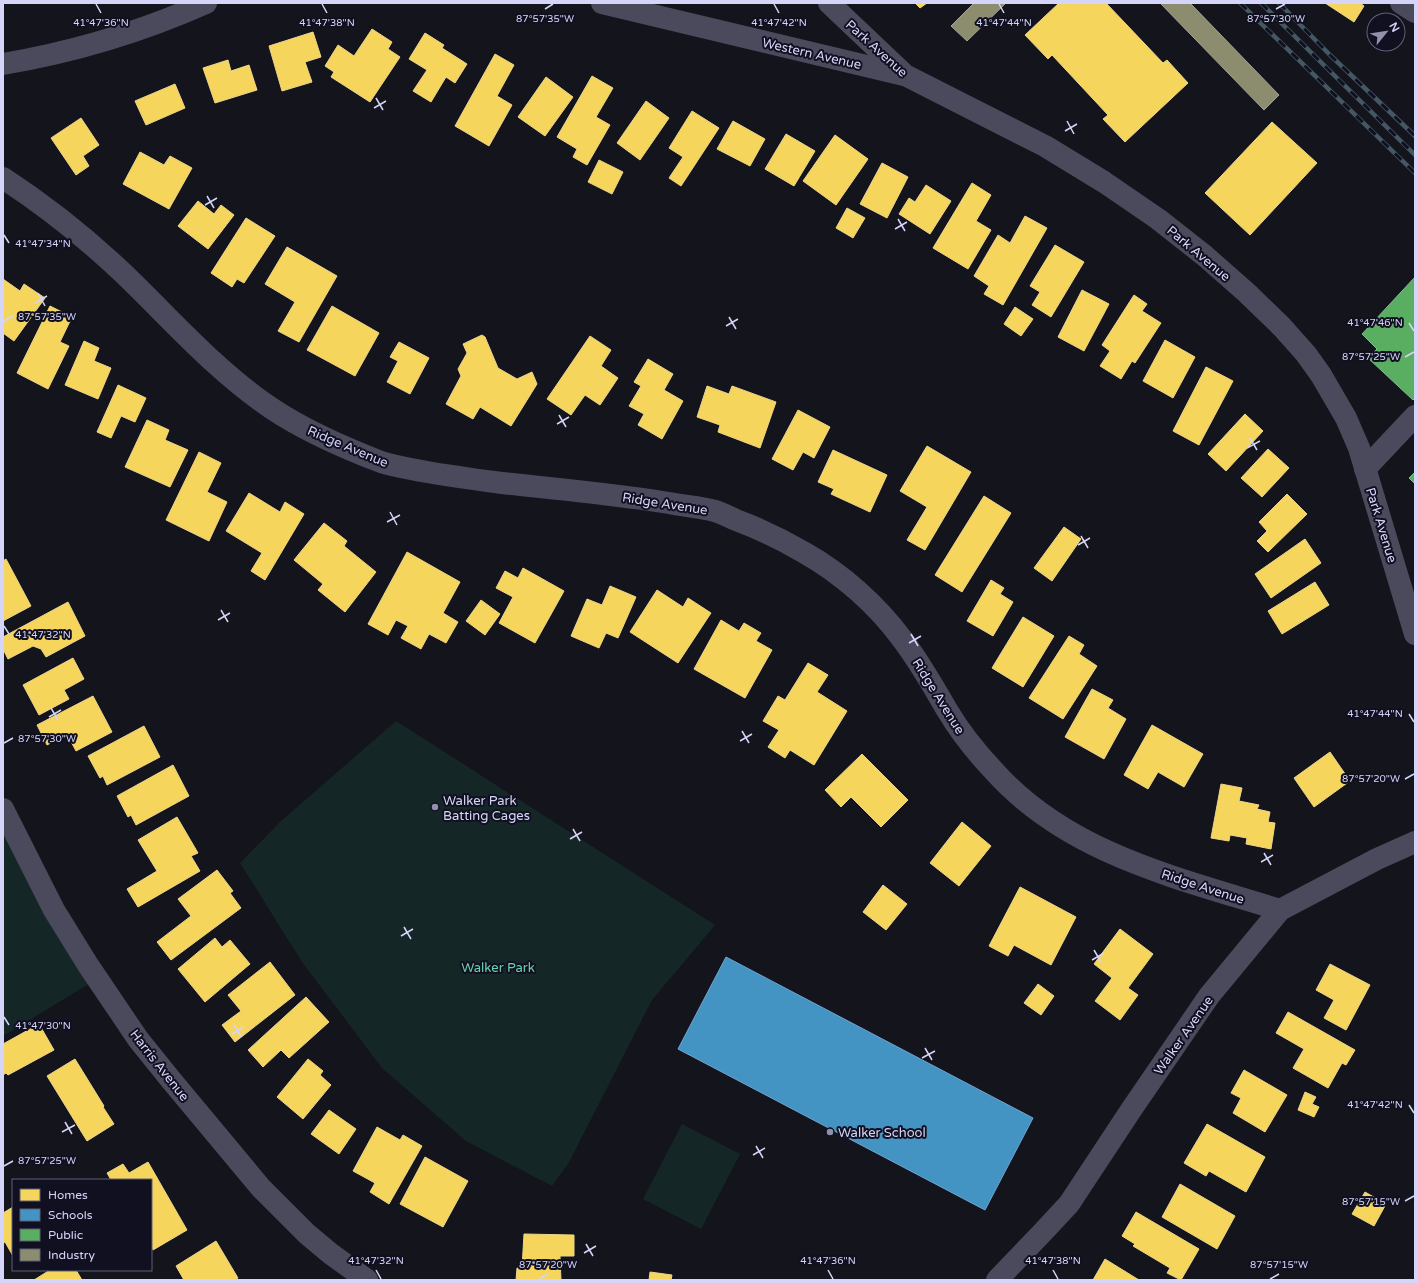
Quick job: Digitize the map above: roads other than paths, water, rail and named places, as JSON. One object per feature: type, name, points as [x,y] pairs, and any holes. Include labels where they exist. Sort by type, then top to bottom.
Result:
[{"type":"street","points":[[3,64],[66,51],[130,34],[173,18],[206,3]]},
{"type":"street","name":"Western Avenue","points":[[602,3],[905,75]]},
{"type":"street","name":"Park Avenue","points":[[829,3],[905,75],[1045,146],[1104,182],[1158,219],[1205,256],[1247,293],[1282,327],[1306,354],[1321,375],[1346,418],[1359,448],[1415,634]]},
{"type":"street","points":[[1401,3],[1415,12]]},
{"type":"street","name":"Ridge Avenue","points":[[3,178],[27,194],[88,242],[123,273],[219,367],[272,408],[305,429],[327,440],[385,464],[438,474],[632,497],[714,511],[762,530],[808,554],[842,578],[860,593],[884,617],[902,639],[927,675],[949,714],[969,742],[996,774],[1027,802],[1064,829],[1102,850],[1137,865],[1280,910]]},
{"type":"street","points":[[1366,469],[1415,416]]},
{"type":"street","name":"Harris Avenue","points":[[3,809],[54,910],[88,965],[138,1039],[262,1188],[307,1234],[331,1254],[368,1280]]},
{"type":"street","name":"Walker Avenue","points":[[996,1280],[1069,1204],[1209,996],[1280,910],[1377,859],[1415,842]]},
{"type":"railway","points":[[1240,3],[1415,173]]},
{"type":"railway","points":[[1261,3],[1415,155]]},
{"type":"railway","points":[[1279,3],[1330,55],[1415,136]]},
{"type":"place","name":"Walker Park Batting Cages","points":[[435,807]]},
{"type":"place","name":"Walker School","points":[[830,1132]]},
{"type":"park label","name":"Walker Park","points":[[498,967]]}]
